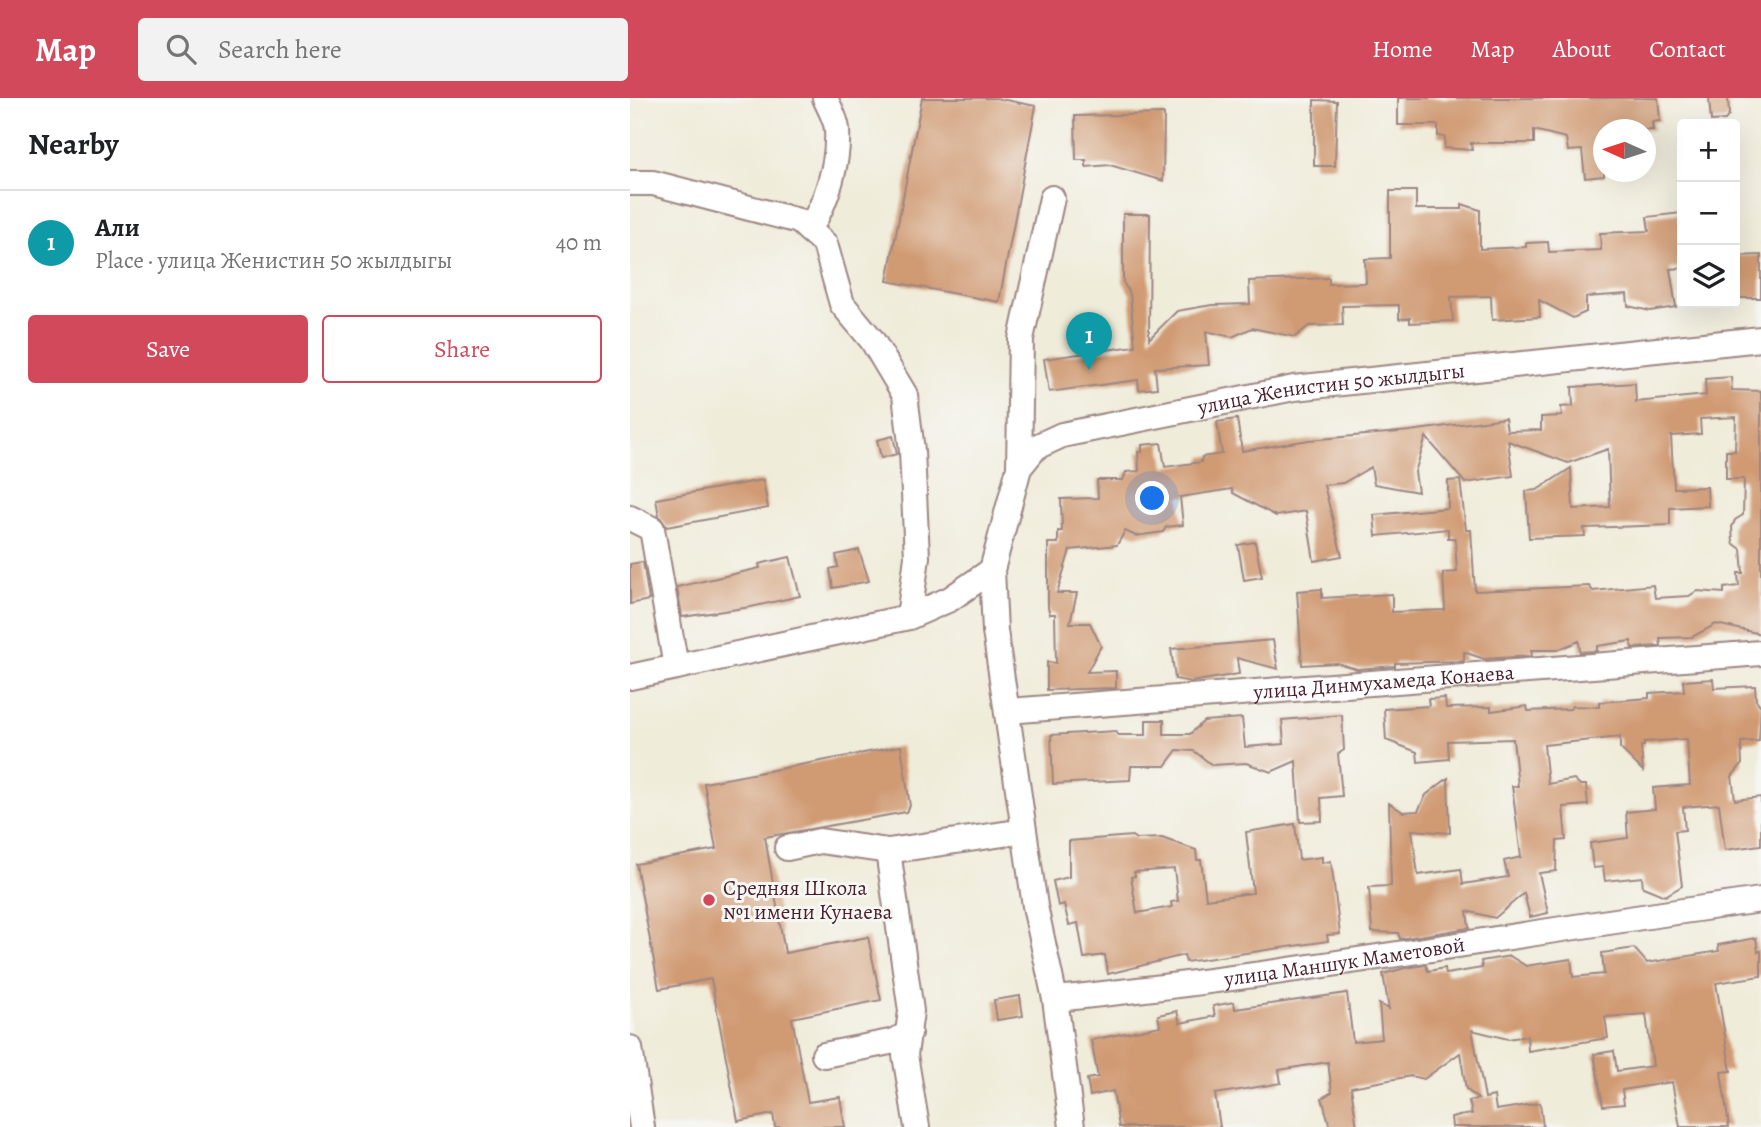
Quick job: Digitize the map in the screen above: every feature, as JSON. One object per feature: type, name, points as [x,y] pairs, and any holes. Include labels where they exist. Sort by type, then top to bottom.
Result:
[{"type":"street","points":[[809,230],[833,173],[837,127],[825,98]]},
{"type":"street","points":[[630,183],[653,183],[799,221],[825,244],[842,304],[872,340],[905,395],[912,451],[917,557],[909,617]]},
{"type":"street","points":[[1052,198],[1021,339],[1019,468],[992,570],[995,631],[1035,906],[1055,999],[1072,1127]]},
{"type":"street","name":"улица Женистин 50 жылдыгы","points":[[1019,468],[1036,447],[1062,435],[1294,388],[1761,339]]},
{"type":"street","points":[[630,519],[652,529],[676,667]]},
{"type":"street","points":[[630,677],[909,617],[950,599],[992,570]]},
{"type":"street","name":"улица Динмухамеда Конаева","points":[[1007,711],[1761,653]]},
{"type":"street","points":[[787,848],[820,841],[888,850],[1024,831]]},
{"type":"street","points":[[888,850],[911,1011],[905,1055],[917,1127]]},
{"type":"street","name":"улица Маншук Маметовой","points":[[1055,999],[1339,965],[1570,926],[1761,900]]},
{"type":"street","points":[[824,1055],[895,1041],[909,1033]]},
{"type":"street","points":[[630,1048],[642,1127]]},
{"type":"building","points":[[922,98],[996,98],[1036,106],[999,302],[887,281]]},
{"type":"building","points":[[1398,98],[1658,98],[1660,121],[1593,119],[1593,177],[1585,178],[1582,150],[1568,151],[1566,138],[1534,130],[1534,143],[1471,143],[1472,150],[1444,148],[1445,137],[1438,136],[1438,125],[1398,125]]},
{"type":"building","points":[[1709,98],[1728,98],[1729,115],[1726,119],[1711,119]]},
{"type":"building","points":[[1314,100],[1337,101],[1335,166],[1314,166]]},
{"type":"building","points":[[1164,114],[1163,181],[1110,165],[1086,167],[1086,160],[1076,160],[1075,116]]},
{"type":"building","points":[[1390,191],[1416,191],[1416,209],[1462,209],[1462,204],[1480,210],[1480,249],[1526,247],[1526,243],[1548,242],[1549,252],[1601,250],[1600,233],[1649,231],[1647,217],[1677,213],[1677,268],[1670,269],[1676,307],[1650,311],[1628,306],[1627,294],[1586,297],[1586,312],[1573,318],[1539,300],[1540,317],[1492,320],[1491,296],[1451,297],[1453,321],[1410,323],[1410,318],[1399,319],[1399,305],[1342,306],[1343,325],[1309,326],[1295,337],[1252,328],[1232,337],[1206,331],[1209,365],[1155,368],[1157,388],[1139,390],[1138,380],[1049,392],[1044,359],[1135,346],[1130,294],[1123,282],[1123,214],[1150,214],[1149,339],[1177,311],[1212,305],[1250,304],[1249,281],[1329,278],[1329,284],[1366,283],[1365,259],[1390,258]]},
{"type":"building","points":[[1761,255],[1761,298],[1740,298],[1740,256]]},
{"type":"building","points":[[1731,377],[1732,390],[1761,391],[1761,634],[1716,624],[1692,637],[1660,638],[1661,646],[1632,648],[1631,641],[1597,646],[1597,651],[1580,652],[1579,641],[1557,650],[1531,650],[1532,656],[1484,659],[1464,652],[1464,661],[1395,663],[1395,666],[1357,669],[1337,663],[1302,665],[1297,591],[1322,589],[1322,598],[1392,594],[1392,612],[1445,610],[1443,573],[1457,572],[1455,538],[1448,538],[1448,529],[1376,536],[1374,515],[1448,508],[1448,481],[1460,480],[1466,530],[1471,530],[1475,591],[1589,586],[1593,591],[1653,585],[1655,598],[1689,596],[1697,591],[1724,593],[1724,588],[1739,586],[1738,573],[1743,573],[1741,549],[1733,543],[1732,527],[1735,520],[1743,515],[1744,479],[1726,479],[1726,451],[1735,451],[1736,417],[1700,419],[1701,434],[1671,436],[1674,488],[1707,487],[1708,506],[1670,508],[1670,525],[1584,528],[1585,536],[1529,538],[1526,491],[1537,490],[1571,468],[1573,509],[1610,507],[1608,449],[1568,463],[1508,441],[1513,476],[1465,483],[1426,437],[1415,472],[1418,492],[1374,484],[1371,467],[1343,483],[1324,485],[1342,556],[1314,561],[1306,511],[1276,516],[1233,493],[1232,489],[1180,497],[1183,525],[1166,527],[1163,532],[1136,536],[1125,531],[1117,545],[1070,550],[1057,593],[1077,593],[1070,623],[1090,623],[1101,646],[1087,672],[1116,671],[1116,688],[1047,690],[1047,662],[1056,663],[1055,614],[1050,614],[1048,608],[1048,543],[1058,543],[1058,531],[1062,531],[1061,499],[1098,498],[1097,480],[1123,480],[1126,472],[1139,471],[1138,452],[1142,452],[1142,445],[1161,443],[1165,467],[1201,462],[1202,457],[1222,454],[1217,422],[1237,419],[1242,451],[1309,440],[1410,431],[1505,418],[1507,431],[1541,430],[1541,417],[1562,416],[1561,407],[1573,406],[1572,387],[1635,383],[1636,402],[1706,395],[1705,379]]},
{"type":"building","points":[[893,436],[897,454],[881,458],[877,440]]},
{"type":"building","points":[[763,480],[768,508],[667,527],[659,516],[656,499]]},
{"type":"building","points":[[1255,542],[1262,577],[1244,580],[1238,545]]},
{"type":"building","points":[[859,550],[869,581],[833,588],[830,569],[838,567],[836,555]]},
{"type":"building","points":[[790,557],[800,596],[751,607],[682,617],[677,587],[760,568],[759,564]]},
{"type":"building","points":[[643,562],[649,600],[630,604],[630,564]]},
{"type":"building","points":[[1273,640],[1278,669],[1237,658],[1239,674],[1191,682],[1175,679],[1171,649]]},
{"type":"building","points":[[1713,679],[1714,688],[1755,686],[1756,700],[1761,706],[1759,741],[1741,742],[1742,764],[1732,776],[1735,800],[1761,797],[1761,845],[1725,850],[1719,804],[1683,807],[1685,830],[1675,831],[1682,886],[1665,896],[1643,887],[1642,877],[1605,881],[1603,867],[1593,868],[1590,843],[1628,838],[1626,812],[1655,809],[1653,788],[1690,785],[1687,739],[1644,742],[1644,746],[1641,746],[1643,771],[1620,748],[1620,737],[1544,745],[1548,784],[1574,779],[1580,785],[1586,785],[1588,805],[1563,807],[1566,840],[1557,841],[1556,871],[1539,873],[1548,913],[1530,917],[1524,893],[1495,918],[1467,911],[1469,928],[1400,939],[1398,933],[1372,932],[1369,887],[1391,886],[1389,803],[1403,812],[1418,811],[1426,795],[1448,778],[1450,833],[1412,830],[1418,875],[1461,869],[1463,884],[1508,877],[1504,861],[1521,857],[1512,786],[1518,786],[1513,739],[1448,741],[1449,759],[1418,762],[1417,752],[1386,740],[1384,709],[1429,706],[1428,699],[1445,698],[1446,708],[1491,707],[1491,711],[1527,706],[1528,711],[1570,709],[1572,706],[1599,707],[1599,702],[1649,698],[1649,693],[1684,691],[1683,681]]},
{"type":"building","points":[[1342,715],[1344,750],[1338,754],[1342,796],[1321,798],[1322,821],[1300,822],[1296,761],[1271,772],[1246,763],[1212,765],[1194,751],[1177,750],[1165,766],[1131,766],[1130,780],[1053,784],[1051,735],[1116,731],[1118,735],[1146,735],[1146,720],[1164,720],[1164,734],[1190,734],[1204,721],[1242,718],[1245,747],[1284,744],[1282,720]]},
{"type":"building","name":"Средняя Школа №1 имени Кунаева","points":[[901,746],[910,806],[906,812],[765,837],[785,953],[868,937],[881,1000],[792,1018],[808,1102],[840,1097],[845,1127],[775,1127],[773,1114],[738,1121],[711,979],[659,989],[636,864],[716,849],[704,783]]},
{"type":"building","points":[[1295,824],[1299,860],[1322,857],[1322,863],[1331,861],[1340,934],[1327,935],[1328,941],[1186,962],[1184,955],[1108,974],[1105,955],[1084,958],[1078,923],[1069,925],[1064,904],[1058,906],[1053,881],[1069,877],[1069,841],[1132,836],[1136,839],[1162,838],[1196,850],[1197,860],[1201,860],[1206,899],[1253,893],[1246,832]],"holes":[[[1174,869],[1178,901],[1171,902],[1172,907],[1137,913],[1131,877],[1135,876],[1134,872]]]},
{"type":"building","points":[[1756,938],[1758,952],[1761,951],[1761,976],[1716,983],[1731,1071],[1721,1072],[1729,1127],[1680,1127],[1672,1082],[1622,1090],[1624,1104],[1603,1106],[1594,1054],[1614,1051],[1617,1071],[1653,1066],[1646,1014],[1605,1017],[1608,1038],[1528,1051],[1527,1036],[1508,1039],[1472,1030],[1485,1098],[1494,1096],[1496,1110],[1540,1103],[1543,1127],[1452,1127],[1451,1117],[1472,1114],[1469,1101],[1478,1099],[1466,1089],[1460,1053],[1424,1079],[1411,1076],[1351,1087],[1357,1127],[1330,1127],[1322,1098],[1332,1092],[1328,1062],[1279,1070],[1281,1083],[1215,1094],[1220,1127],[1119,1127],[1113,1091],[1090,1096],[1087,1079],[1098,1077],[1091,1040],[1160,1026],[1158,1015],[1177,1011],[1180,1023],[1215,1016],[1213,1006],[1234,1002],[1235,1009],[1347,993],[1353,1042],[1382,1039],[1379,1004],[1389,1009],[1383,974],[1405,968],[1426,965],[1428,971],[1445,968],[1446,974],[1482,968],[1481,961],[1510,956],[1526,966],[1571,959],[1573,977],[1604,974],[1602,953],[1634,948],[1647,963],[1719,951],[1718,945]]},
{"type":"building","points":[[1020,996],[1023,1016],[997,1020],[994,1000]]},
{"type":"place","name":"Али","points":[[1089,370]]},
{"type":"place","name":"Средняя Школа №1 имени Кунаева","points":[[709,900]]}]
